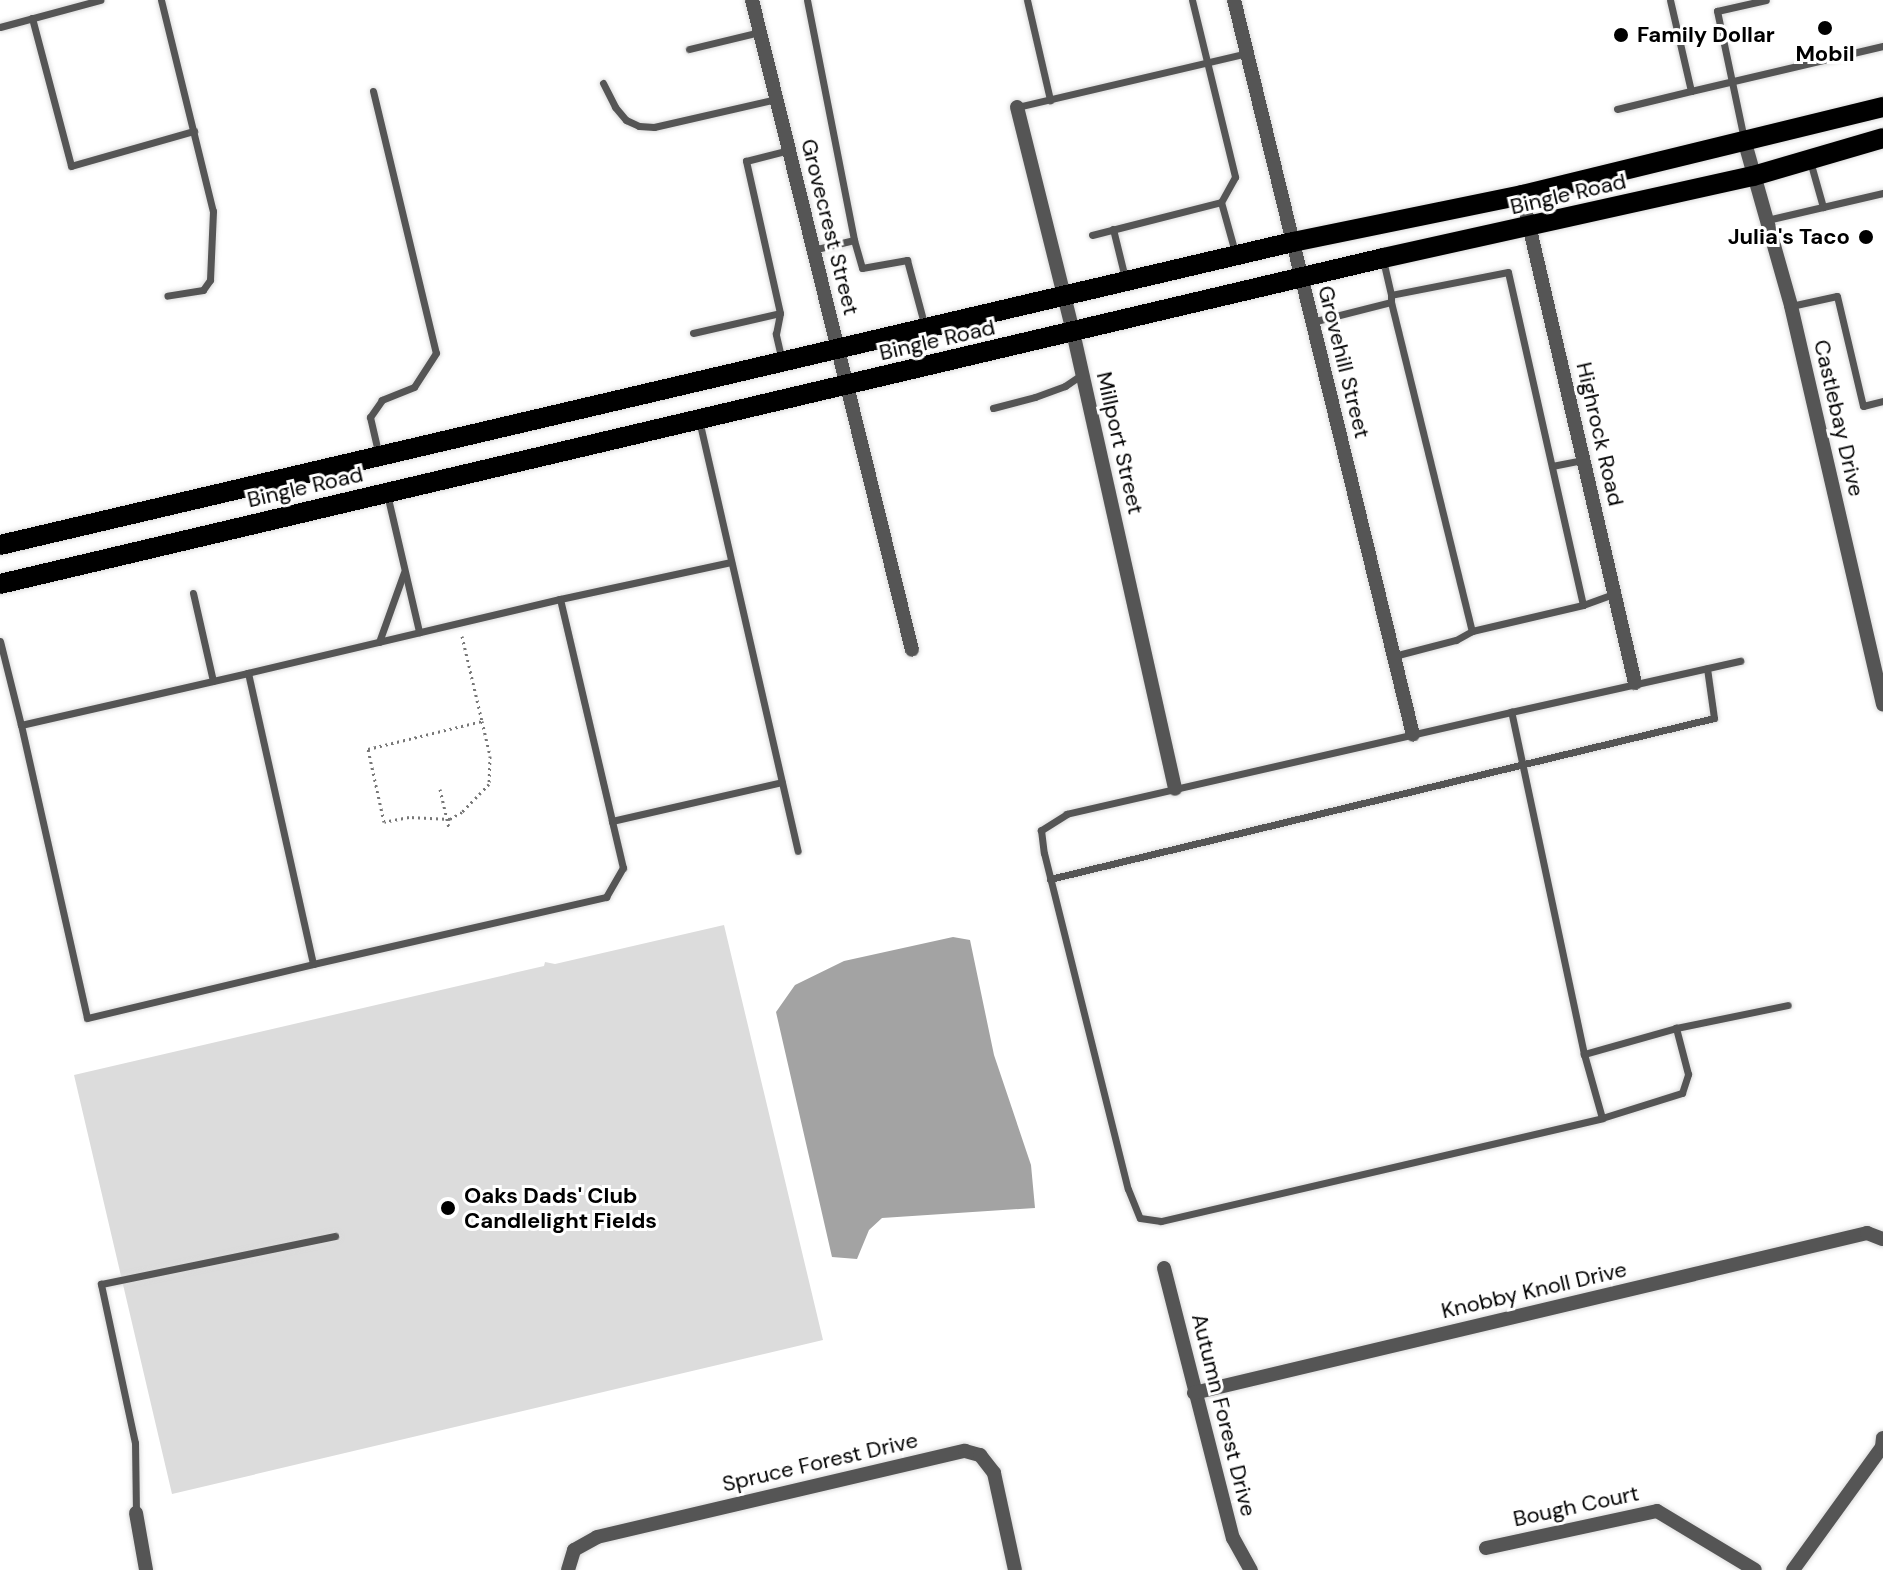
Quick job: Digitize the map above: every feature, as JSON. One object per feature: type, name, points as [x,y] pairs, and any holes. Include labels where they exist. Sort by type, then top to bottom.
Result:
[{"type":"main road","name":"Bingle Road","points":[[0,545],[1293,242],[1522,195],[1883,107]]},
{"type":"main road","name":"Bingle Road","points":[[0,584],[1301,277],[1753,176],[1883,138]]},
{"type":"main road","points":[[378,456],[387,492]]},
{"type":"street","name":"Grovecrest Street","points":[[752,0],[912,650]]},
{"type":"street","name":"Grovehill Street","points":[[1234,0],[1413,735]]},
{"type":"street","name":"Millport Street","points":[[1017,107],[1083,374],[1175,789]]},
{"type":"street","name":"Castlebay Drive","points":[[1745,143],[1791,306],[1883,705]]},
{"type":"street","name":"Highrock Road","points":[[1522,195],[1635,683]]},
{"type":"street","name":"Knobby Knoll Drive","points":[[1194,1393],[1867,1233],[1883,1239]]},
{"type":"street","name":"Autumn Forest Drive","points":[[1164,1268],[1233,1538],[1251,1570]]},
{"type":"street","points":[[1793,1570],[1882,1447],[1883,1438]]},
{"type":"street","name":"Spruce Forest Drive","points":[[568,1570],[574,1550],[597,1537],[965,1451],[980,1455],[994,1473],[1015,1570]]},
{"type":"street","name":"Bough Court","points":[[1486,1548],[1657,1511],[1755,1570]]},
{"type":"street","points":[[136,1513],[146,1570]]},
{"type":"lane","points":[[0,27],[100,0]]},
{"type":"lane","points":[[161,0],[213,211],[210,280],[203,290],[167,296]]},
{"type":"lane","points":[[807,0],[862,268],[907,260],[925,329]]},
{"type":"lane","points":[[1027,0],[1050,100]]},
{"type":"lane","points":[[1192,0],[1235,177],[1221,202],[1236,256]]},
{"type":"lane","points":[[1670,0],[1691,91]]},
{"type":"lane","points":[[1714,0],[1745,143]]},
{"type":"lane","points":[[1717,11],[1766,0]]},
{"type":"lane","points":[[32,18],[71,166],[194,131]]},
{"type":"lane","points":[[689,49],[760,32]]},
{"type":"lane","points":[[1617,109],[1883,46]]},
{"type":"lane","points":[[1017,107],[1247,53]]},
{"type":"lane","points":[[603,83],[615,107],[626,120],[639,126],[654,127],[777,99]]},
{"type":"lane","points":[[373,91],[436,353],[414,387],[382,400],[370,417],[378,456]]},
{"type":"lane","points":[[782,362],[776,334],[780,313],[746,161],[789,150]]},
{"type":"lane","points":[[1810,159],[1823,207]]},
{"type":"lane","points":[[1765,220],[1883,193]]},
{"type":"lane","points":[[1092,235],[1221,202]]},
{"type":"lane","points":[[1113,229],[1126,282]]},
{"type":"lane","points":[[813,250],[854,240]]},
{"type":"lane","points":[[1383,258],[1472,631]]},
{"type":"lane","points":[[1312,322],[1391,299],[1508,272],[1583,605]]},
{"type":"lane","points":[[1791,306],[1837,296],[1863,406],[1883,401]]},
{"type":"lane","points":[[693,333],[780,313]]},
{"type":"lane","points":[[993,408],[1045,393],[1083,374]]},
{"type":"lane","points":[[699,420],[798,851]]},
{"type":"lane","points":[[1552,466],[1583,460]]},
{"type":"lane","points":[[387,492],[419,632]]},
{"type":"lane","points":[[21,725],[731,562]]},
{"type":"lane","points":[[379,642],[405,570]]},
{"type":"lane","points":[[193,593],[213,681]]},
{"type":"lane","points":[[1393,656],[1456,640],[1472,631],[1583,605],[1614,594]]},
{"type":"lane","points":[[0,641],[87,1018],[606,897],[623,868],[560,599]]},
{"type":"lane","points":[[1676,1028],[1688,1074],[1682,1093],[1602,1118],[1161,1221],[1140,1218],[1128,1189],[1050,879],[1041,830],[1067,814],[1740,661]]},
{"type":"lane","points":[[1050,879],[1522,762],[1714,718],[1707,668]]},
{"type":"lane","points":[[248,673],[313,964]]},
{"type":"lane","points":[[1511,712],[1584,1054],[1602,1118]]},
{"type":"lane","points":[[612,821],[782,782]]},
{"type":"lane","points":[[1584,1054],[1676,1028],[1788,1005]]},
{"type":"lane","points":[[136,1513],[135,1443],[101,1284],[335,1236]]},
{"type":"path","points":[[459,623],[482,721],[492,775],[489,784],[462,812],[447,819],[409,817],[384,822],[368,749],[482,721]]},
{"type":"path","points":[[440,789],[449,828]]},
{"type":"shaded area","name":"Oaks Dads' Club Candlelight Fields","points":[[724,925],[823,1340],[172,1494],[74,1075],[544,966],[545,962],[555,964]]},
{"type":"shaded area","points":[[953,937],[970,940],[994,1055],[1031,1165],[1035,1208],[882,1218],[869,1230],[857,1259],[832,1257],[776,1012],[795,985],[844,961]]},
{"type":"place","name":"Mobil","points":[[1825,28]]},
{"type":"place","name":"Family Dollar","points":[[1621,35]]},
{"type":"place","name":"Julia's Taco","points":[[1866,237]]},
{"type":"place","name":"Oaks Dads' Club Candlelight Fields","points":[[448,1208]]}]
